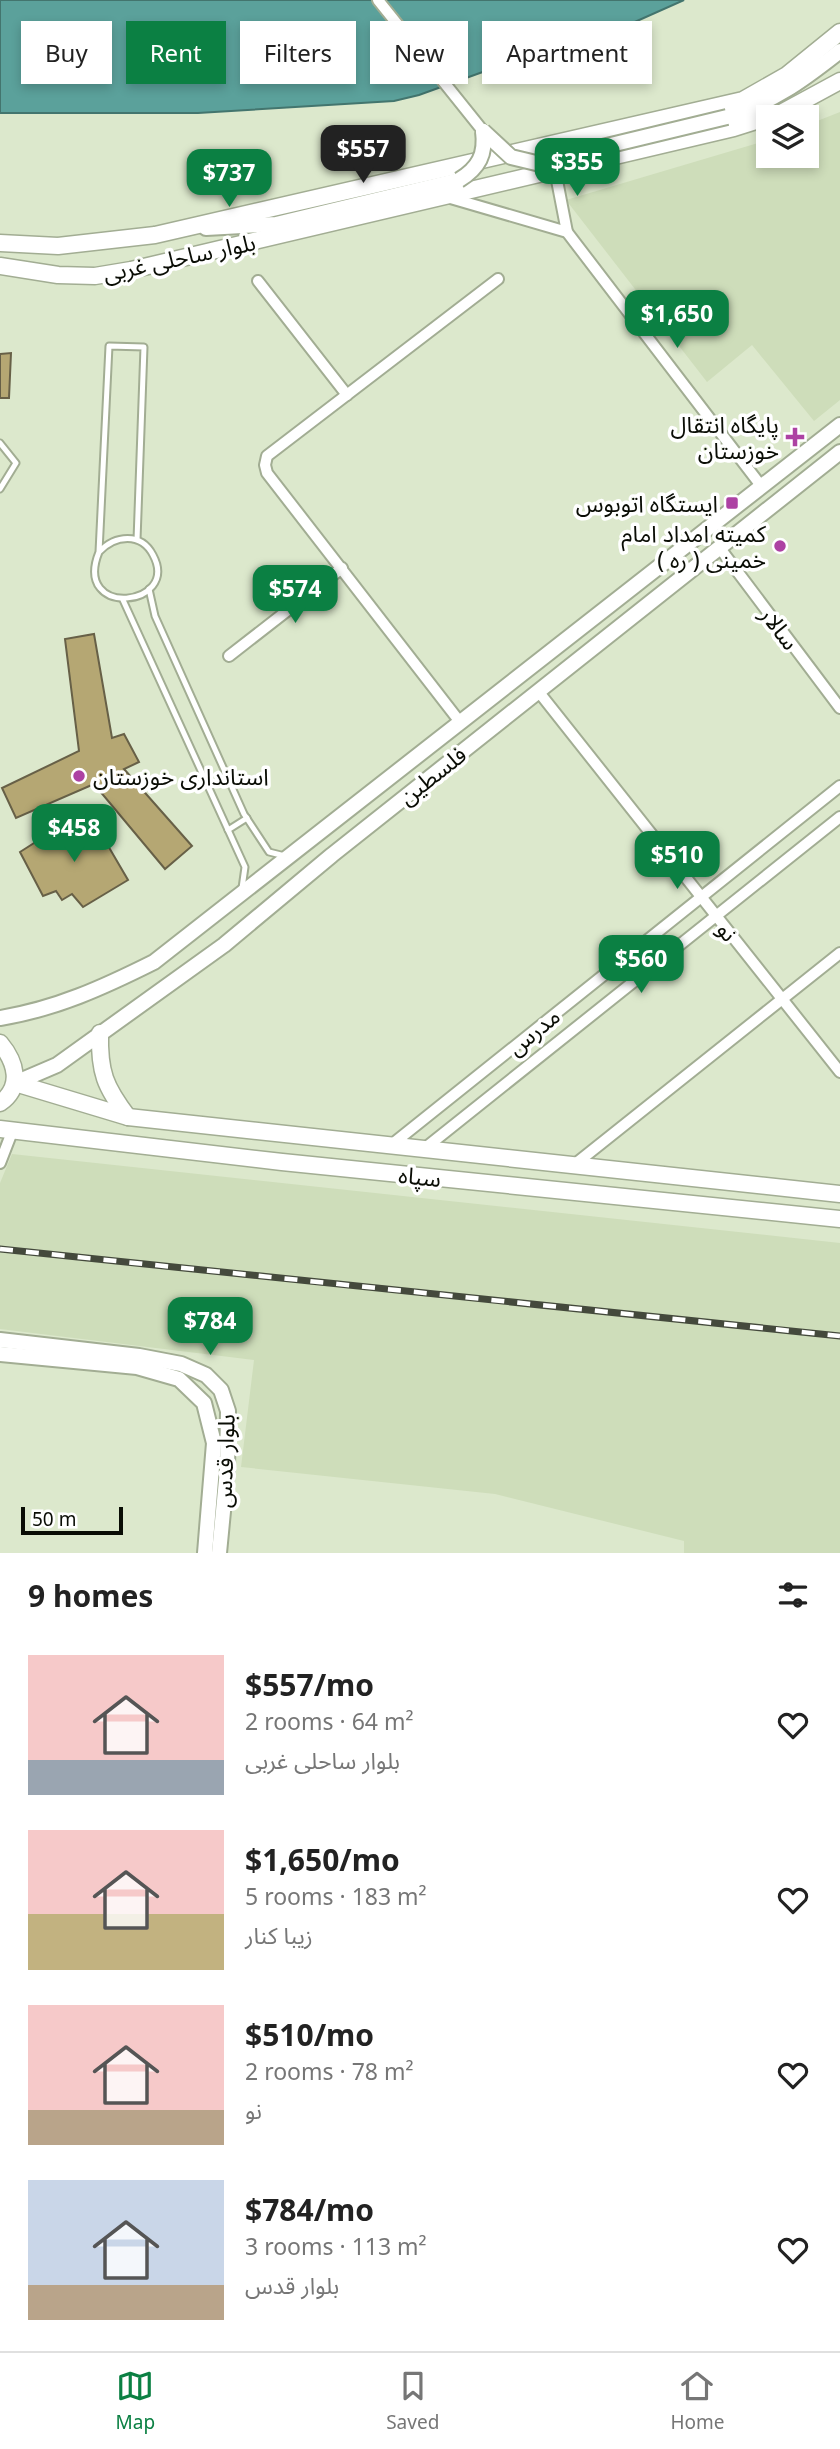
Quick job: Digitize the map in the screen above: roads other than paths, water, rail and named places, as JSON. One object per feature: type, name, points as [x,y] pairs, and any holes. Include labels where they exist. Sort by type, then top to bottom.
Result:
[{"type":"main road","name":"بلوار ساحلی غربی","points":[[0,243],[58,246],[184,229],[416,173],[743,100],[809,59],[840,32]]},
{"type":"main road","name":"بلوار ساحلی غربی","points":[[0,266],[58,275],[94,276],[734,128],[781,113],[840,81]]},
{"type":"main road","points":[[100,1033],[99,1064],[109,1093],[128,1117]]},
{"type":"main road","points":[[0,1043],[15,1067],[15,1083],[8,1098],[0,1103]]},
{"type":"main road","name":"سپاه","points":[[15,1083],[128,1117],[840,1194]]},
{"type":"main road","name":"سپاه","points":[[6,1131],[840,1219]]},
{"type":"street","points":[[377,0],[483,131],[511,157],[536,163],[727,117],[762,105],[796,86],[840,50]]},
{"type":"street","points":[[809,59],[840,50]]},
{"type":"street","points":[[727,117],[743,100]]},
{"type":"street","points":[[184,229],[276,224],[459,180],[471,172],[481,160],[485,146],[483,131]]},
{"type":"street","points":[[555,170],[567,232],[762,487]]},
{"type":"street","points":[[444,196],[567,232]]},
{"type":"street","points":[[460,722],[267,473],[265,465],[267,456],[498,279]]},
{"type":"street","points":[[258,281],[347,395]]},
{"type":"street","name":"فلسطین","points":[[0,1017],[30,1013],[84,997],[154,962],[840,425]]},
{"type":"street","name":"فلسطین","points":[[15,1083],[57,1065],[224,945],[387,811],[840,452]]},
{"type":"street","name":"سالار","points":[[719,547],[840,708]]},
{"type":"street","points":[[229,656],[342,568]]},
{"type":"street","name":"نو","points":[[538,691],[840,1072]]},
{"type":"street","name":"مدرس","points":[[390,1146],[840,786]]},
{"type":"street","points":[[372,791],[387,811]]},
{"type":"street","name":"مدرس","points":[[424,1149],[840,817]]},
{"type":"street","points":[[574,1166],[840,953]]},
{"type":"street","points":[[0,1163],[6,1131]]},
{"type":"street","name":"بلوار قدس","points":[[0,1340],[139,1356],[181,1364],[206,1375],[220,1390],[228,1411],[227,1470],[219,1553]]},
{"type":"street","name":"بلوار قدس","points":[[0,1354],[137,1367],[179,1378],[204,1403],[214,1443],[205,1553]]},
{"type":"lane","points":[[99,552],[116,539],[136,540],[145,544],[156,561],[154,580],[149,589],[133,599],[112,597],[97,582],[94,572],[99,552],[109,346],[144,347],[136,540]]},
{"type":"lane","points":[[0,443],[16,463],[0,489]]},
{"type":"lane","points":[[149,589],[155,616],[247,818],[269,852],[288,857]]},
{"type":"lane","points":[[122,600],[245,867],[240,896]]},
{"type":"lane","points":[[228,830],[247,818]]},
{"type":"water","points":[[0,0],[684,0],[637,21],[482,21],[482,72],[468,77],[468,21],[370,21],[370,84],[449,84],[394,101],[198,113],[0,113]]},
{"type":"railway","points":[[0,1249],[840,1336]]},
{"type":"place","name":"پایگاه انتقال خوزستان","points":[[795,437]]},
{"type":"place","name":"ایستگاه اتوبوس","points":[[732,503]]},
{"type":"place","name":"کمیته امداد امام خمینی ( ره )","points":[[780,546]]},
{"type":"place","name":"استانداری خوزستان","points":[[79,776]]}]
